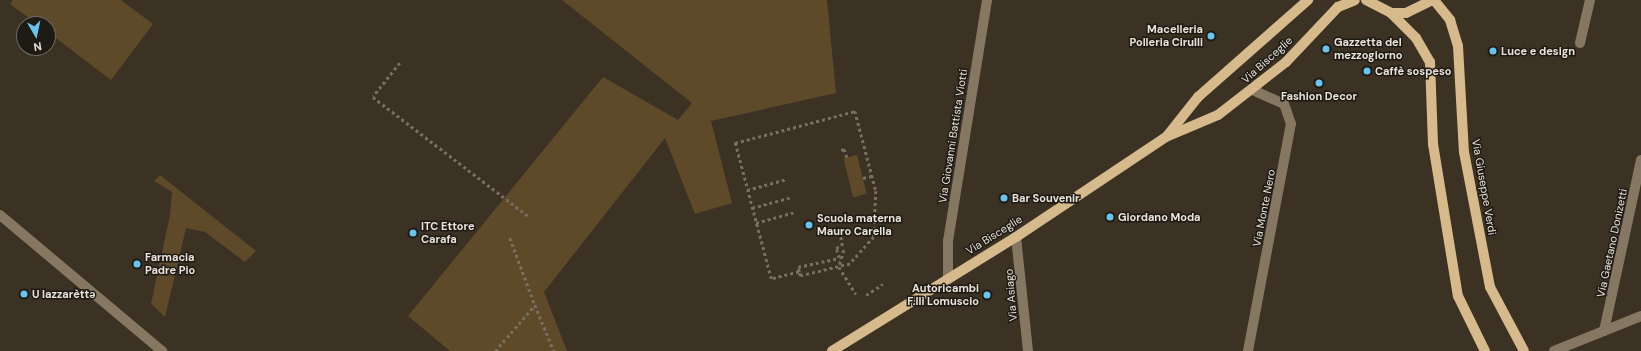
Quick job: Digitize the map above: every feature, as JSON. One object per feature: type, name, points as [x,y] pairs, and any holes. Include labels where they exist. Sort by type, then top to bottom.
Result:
[{"type":"main road","name":"Via Bisceglie","points":[[1166,137],[1198,97],[1308,0]]},
{"type":"main road","name":"Via Bisceglie","points":[[832,351],[948,277],[1016,237],[1166,137],[1218,115],[1253,90],[1338,7],[1355,0]]},
{"type":"main road","points":[[1366,0],[1391,13],[1416,38],[1430,62],[1433,144],[1458,296],[1485,351]]},
{"type":"main road","name":"Via Giuseppe Verdi","points":[[1391,13],[1414,11],[1434,0],[1450,20],[1458,46],[1464,152],[1490,288],[1524,351]]},
{"type":"street","name":"Via Giovanni Battista Viotti","points":[[948,277],[948,241],[987,0]]},
{"type":"street","points":[[1580,43],[1590,0]]},
{"type":"street","name":"Via Monte Nero","points":[[1248,351],[1291,124],[1284,104],[1253,90]]},
{"type":"street","name":"Via Gaetano Donizetti","points":[[1604,331],[1641,160]]},
{"type":"street","points":[[0,215],[162,351]]},
{"type":"street","name":"Via Asiago","points":[[1016,237],[1028,351]]},
{"type":"street","points":[[1554,351],[1641,316]]},
{"type":"path","points":[[400,63],[373,97],[528,216]]},
{"type":"path","points":[[799,272],[771,279],[735,143],[855,111],[876,191],[874,237],[850,264],[800,276],[798,267],[839,258],[836,248],[842,246],[840,234]]},
{"type":"path","points":[[841,150],[844,148],[847,157]]},
{"type":"path","points":[[863,178],[872,176]]},
{"type":"path","points":[[747,190],[787,178]]},
{"type":"path","points":[[752,208],[792,197]]},
{"type":"path","points":[[756,223],[795,212]]},
{"type":"path","points":[[510,238],[554,351]]},
{"type":"path","points":[[844,250],[840,267],[856,294]]},
{"type":"path","points":[[866,295],[883,284]]},
{"type":"path","points":[[495,351],[535,305]]},
{"type":"shaded area","points":[[13,0],[121,0],[153,24],[111,80],[56,38],[56,16],[26,16],[10,4]]},
{"type":"shaded area","points":[[562,0],[827,0],[836,93],[711,121],[732,203],[695,214],[665,138],[544,292],[567,351],[450,351],[408,316],[603,77],[678,120],[692,103]]},
{"type":"shaded area","points":[[857,155],[867,194],[853,197],[843,158]]},
{"type":"shaded area","points":[[160,175],[256,251],[245,262],[205,232],[186,228],[165,317],[151,304],[170,215],[172,192],[154,181]]},
{"type":"place","name":"Macelleria Polleria Cirulli","points":[[1211,36]]},
{"type":"place","name":"Gazzetta del mezzogiorno","points":[[1326,49]]},
{"type":"place","name":"Luce e design","points":[[1493,51]]},
{"type":"place","name":"Caffè sospeso","points":[[1367,71]]},
{"type":"place","name":"Fashion Decor","points":[[1319,83]]},
{"type":"place","name":"Bar Souvenir","points":[[1004,198]]},
{"type":"place","name":"Giordano Moda","points":[[1110,217]]},
{"type":"place","name":"Scuola materna Mauro Carella","points":[[809,225]]},
{"type":"place","name":"ITC Ettore Carafa","points":[[413,233]]},
{"type":"place","name":"Farmacia Padre Pio","points":[[137,264]]},
{"type":"place","name":"U lazzarèttә","points":[[24,294]]},
{"type":"place","name":"Autoricambi F.lli Lomuscio","points":[[987,295]]}]
